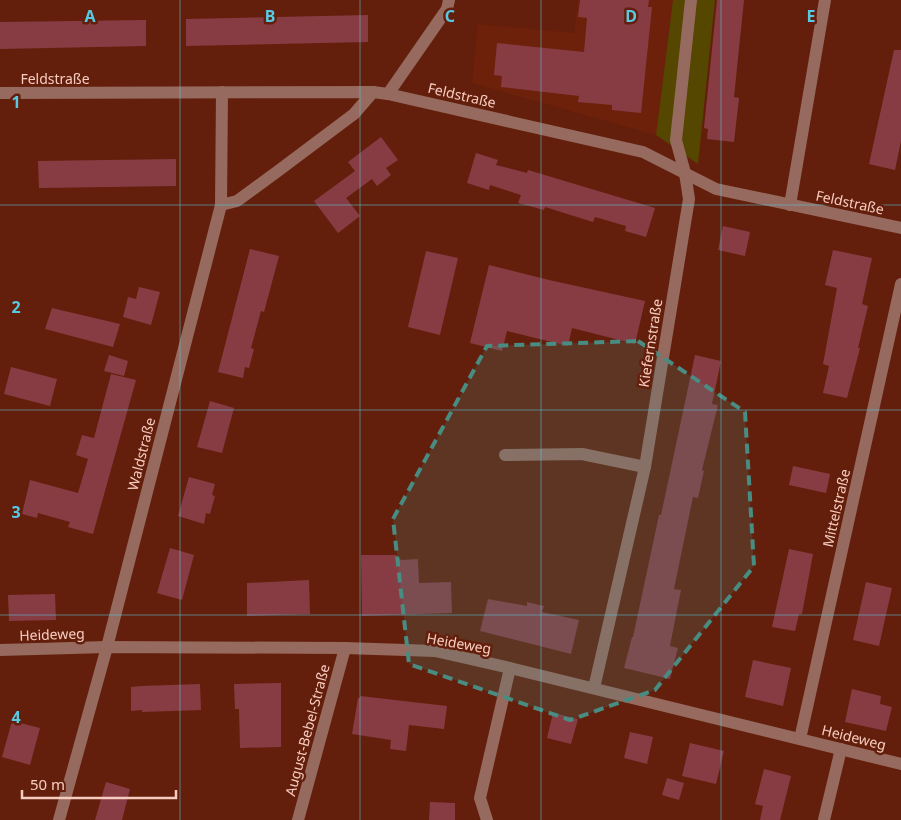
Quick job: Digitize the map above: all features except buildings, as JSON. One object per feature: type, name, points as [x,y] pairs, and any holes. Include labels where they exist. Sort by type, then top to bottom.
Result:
[{"type":"street","points":[[388,94],[447,9],[450,0]]},
{"type":"street","name":"Kiefernstraße","points":[[594,688],[645,467],[689,199],[685,173],[676,140],[690,0]]},
{"type":"street","points":[[790,205],[825,0]]},
{"type":"street","name":"Waldstraße","points":[[59,820],[107,647],[221,205],[222,92]]},
{"type":"street","points":[[221,205],[237,201],[278,172],[354,114],[372,92]]},
{"type":"street","name":"Feldstraße","points":[[0,93],[372,92],[388,94],[643,152],[716,189],[901,228]]},
{"type":"street","name":"Mittelstraße","points":[[800,738],[901,284]]},
{"type":"street","points":[[505,455],[582,454],[645,467]]},
{"type":"street","name":"Heideweg","points":[[0,650],[107,647],[345,648],[435,651],[594,688],[901,764]]},
{"type":"street","name":"August-Bebel-Straße","points":[[298,820],[345,648]]},
{"type":"street","points":[[487,820],[480,798],[510,668]]},
{"type":"street","points":[[824,820],[841,750]]},
{"type":"highlighted area","points":[[638,341],[745,412],[754,566],[655,690],[570,720],[409,664],[393,519],[487,346]]},
{"type":"shaded area","points":[[578,0],[673,0],[656,135],[472,83],[478,24],[574,33]]},
{"type":"shaded area","points":[[673,0],[715,0],[698,164],[656,135]]}]
